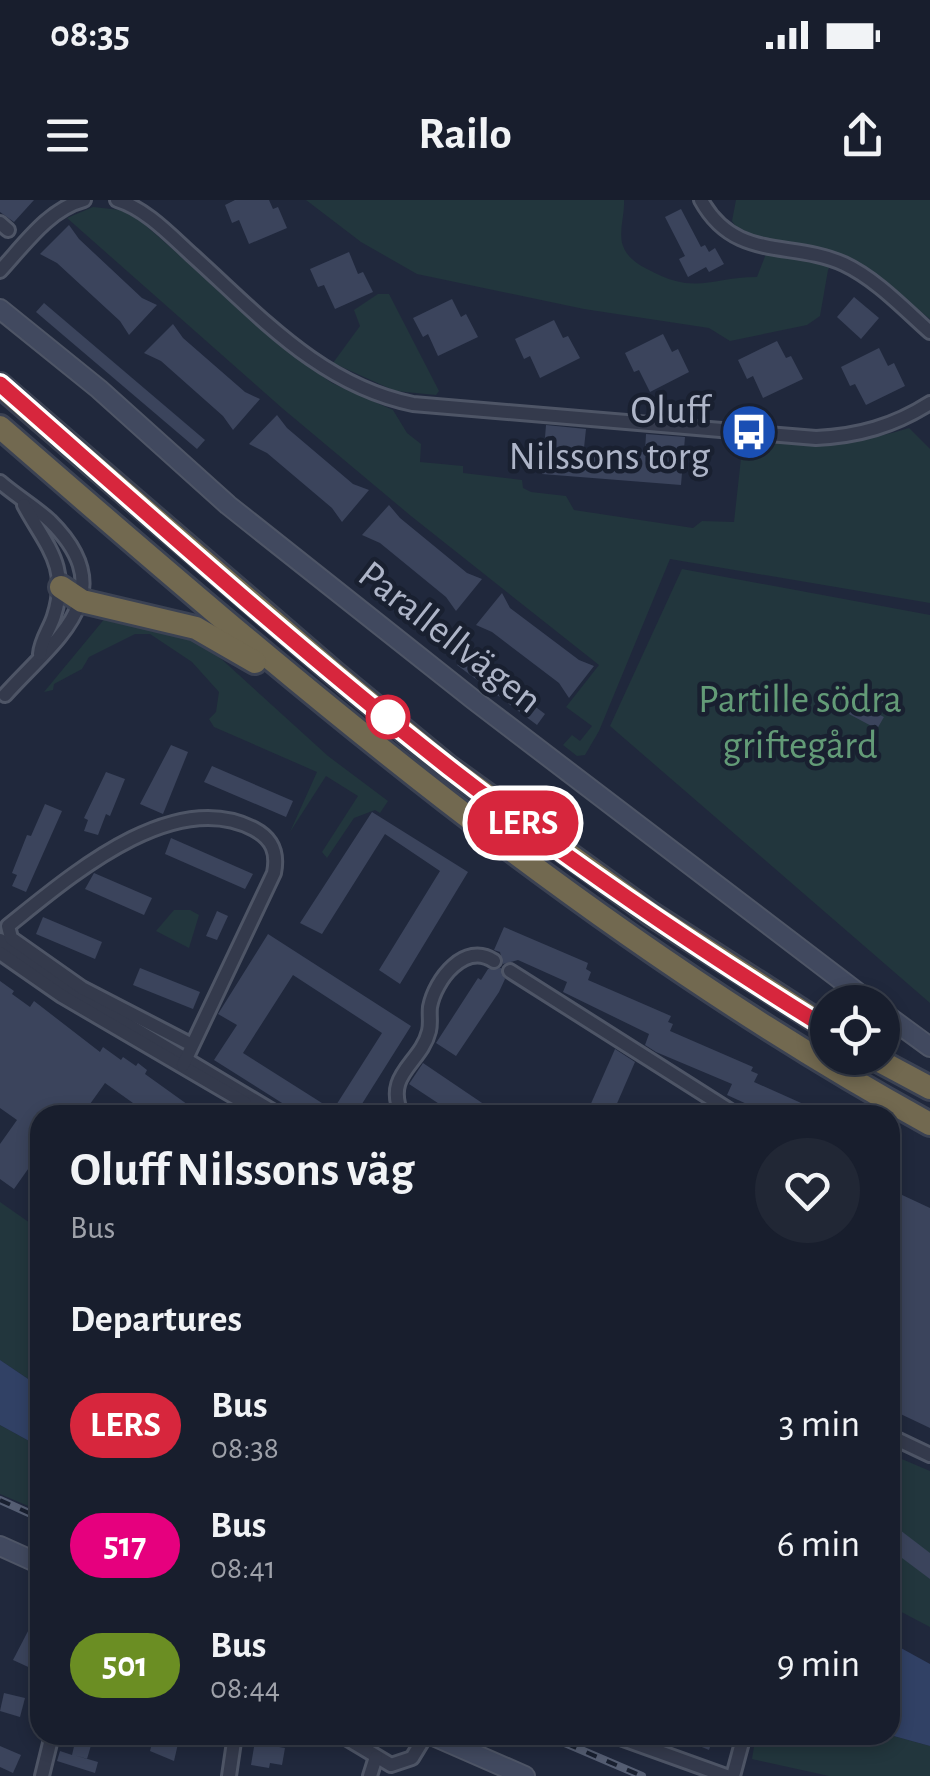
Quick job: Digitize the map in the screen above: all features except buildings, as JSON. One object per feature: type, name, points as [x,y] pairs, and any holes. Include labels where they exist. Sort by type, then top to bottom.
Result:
[{"type":"highway","points":[[0,384],[448,767],[651,914],[810,1016]]},
{"type":"highway","points":[[0,427],[312,696],[484,832],[751,1016],[899,1105]]},
{"type":"highway","points":[[60,586],[82,601],[196,628],[312,696]]},
{"type":"highway","points":[[900,1072],[930,1088]]},
{"type":"highway","points":[[900,1106],[930,1124]]},
{"type":"street","points":[[0,271],[61,210],[84,200]]},
{"type":"street","points":[[118,200],[164,230],[305,355],[378,397],[413,404],[816,438],[861,434],[930,404]]},
{"type":"street","points":[[701,200],[716,220],[752,245],[826,258],[856,270],[930,332]]},
{"type":"street","name":"Parallellvägen","points":[[0,309],[99,389],[228,504],[474,700],[848,985]]},
{"type":"street","points":[[0,482],[47,518],[71,548],[82,578],[82,601],[54,646],[40,654],[4,695]]},
{"type":"street","points":[[23,502],[53,553],[60,574],[54,616],[40,654]]},
{"type":"street","points":[[187,1056],[274,873],[277,858],[274,849],[252,828],[221,819],[190,820],[164,827],[101,854],[8,926],[11,938],[82,988],[187,1056],[264,1105]]},
{"type":"street","points":[[0,940],[70,990],[187,1056],[251,1105]]},
{"type":"street","points":[[0,953],[62,996],[187,1056]]},
{"type":"street","points":[[397,1105],[398,1084],[427,1036],[435,994],[462,957],[477,953],[494,961]]},
{"type":"street","points":[[510,972],[721,1105]]},
{"type":"street","points":[[900,1026],[930,1048]]},
{"type":"street","points":[[900,1440],[930,1454]]},
{"type":"street","points":[[0,1546],[30,1560]]},
{"type":"street","points":[[42,1776],[50,1745]]},
{"type":"street","points":[[229,1776],[234,1745]]},
{"type":"street","points":[[357,1745],[391,1765],[412,1758],[421,1745]]},
{"type":"street","points":[[452,1745],[525,1776]]},
{"type":"street","points":[[641,1745],[729,1776],[740,1745]]},
{"type":"street","points":[[370,1776],[376,1757]]},
{"type":"green space","points":[[306,200],[624,200],[621,235],[628,255],[667,278],[704,283],[757,277],[771,241],[738,230],[732,221],[736,200],[930,200],[930,319],[867,270],[837,254],[828,270],[820,316],[807,325],[730,341],[709,328],[584,309],[417,274],[361,242]]},
{"type":"green space","points":[[93,207],[120,210],[137,218],[301,361],[332,383],[393,410],[407,433],[421,444],[420,462],[463,466],[463,473],[522,480],[523,488],[531,492],[566,496],[574,510],[693,528],[702,521],[734,522],[743,440],[827,444],[909,428],[930,449],[930,603],[670,559],[599,731],[585,755],[577,756],[563,745],[572,735],[580,741],[592,726],[566,707],[599,665],[282,408],[67,218]]},
{"type":"green space","points":[[378,294],[389,294],[439,391],[436,395],[395,391],[333,363],[360,326],[354,310]]},
{"type":"green space","name":"Partille södra griftegård","points":[[682,569],[930,615],[930,1003],[610,726]]},
{"type":"green space","points":[[106,617],[167,631],[195,641],[217,655],[328,756],[388,801],[380,813],[375,810],[354,818],[327,858],[322,852],[358,796],[326,776],[290,832],[317,772],[214,727],[209,719],[216,712],[219,692],[192,662],[150,634],[135,634],[89,657],[82,669],[44,692]]},
{"type":"green space","points":[[174,910],[190,910],[199,915],[189,948],[156,931]]},
{"type":"green space","points":[[0,1202],[30,1223],[30,1380],[0,1360]]},
{"type":"green space","points":[[0,1425],[30,1442],[30,1507],[0,1494]]},
{"type":"green space","points":[[900,1458],[930,1471],[930,1627],[900,1611]]},
{"type":"green space","points":[[900,1738],[930,1746],[930,1776],[829,1776],[752,1759],[754,1745],[900,1745]]},
{"type":"water","points":[[0,1360],[30,1380],[30,1442],[0,1425]]},
{"type":"water","points":[[900,1648],[930,1664],[930,1746],[900,1738]]},
{"type":"railway","points":[[0,1500],[30,1514]]},
{"type":"railway","points":[[569,1745],[642,1776]]},
{"type":"bus line","name":"LERS","points":[[0,384],[448,767],[651,914],[810,1018]]},
{"type":"place","name":"Oluff Nilssons torg","points":[[749,432]]}]
